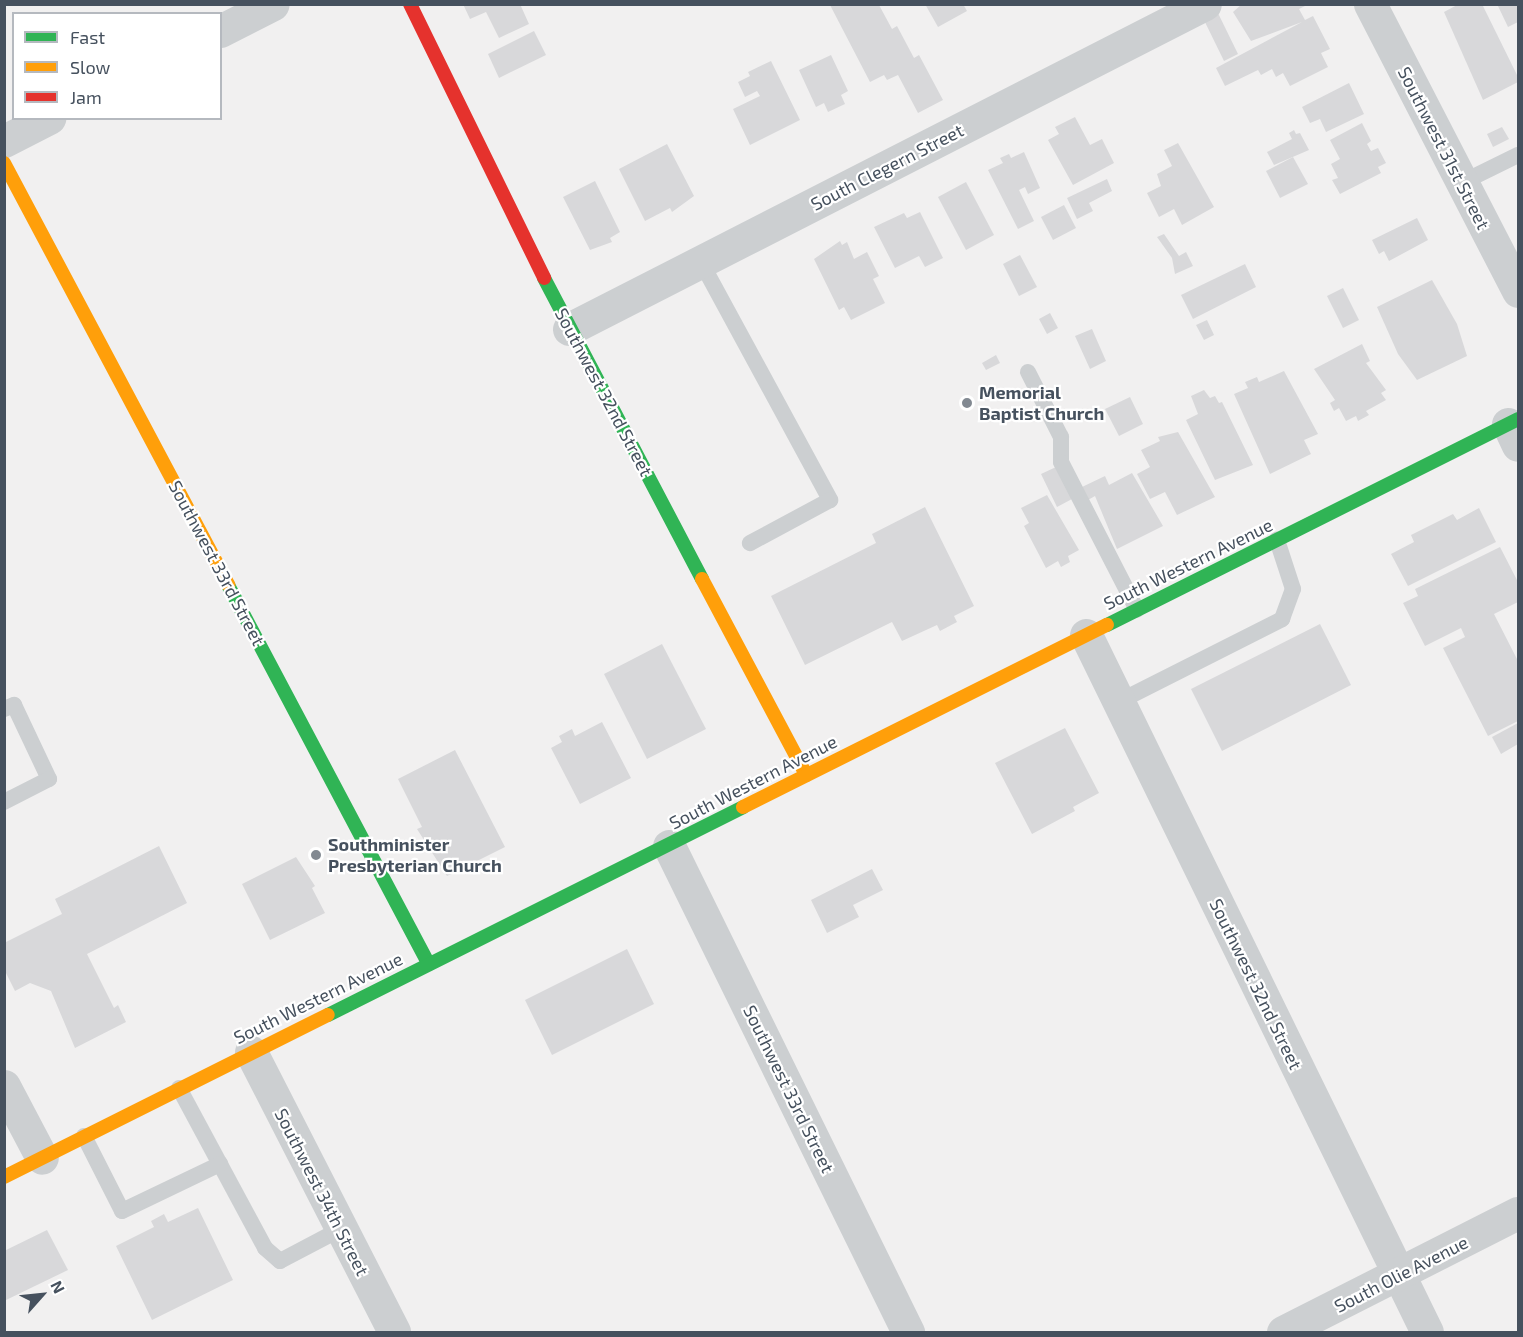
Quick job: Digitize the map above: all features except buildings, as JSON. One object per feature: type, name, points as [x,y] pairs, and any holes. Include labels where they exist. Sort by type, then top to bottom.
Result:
[{"type":"street","points":[[222,30],[273,4]]},
{"type":"street","name":"Southwest 32nd Street","points":[[410,4],[569,329],[806,776]]},
{"type":"street","name":"South Clegern Street","points":[[569,329],[1206,4]]},
{"type":"street","name":"Southwest 31st Street","points":[[1370,4],[1518,291]]},
{"type":"street","points":[[4,141],[46,120]]},
{"type":"street","name":"Southwest 33rd Street","points":[[4,163],[429,964]]},
{"type":"street","name":"South Western Avenue","points":[[4,1177],[1277,540],[1515,430]]},
{"type":"street","name":"Southwest 32nd Street","points":[[1086,635],[1427,1332]]},
{"type":"street","name":"Southwest 33rd Street","points":[[669,846],[908,1332]]},
{"type":"street","name":"Southwest 34th Street","points":[[251,1052],[394,1332]]},
{"type":"street","points":[[4,1086],[42,1158]]},
{"type":"street","name":"South Olie Avenue","points":[[1283,1332],[1399,1277],[1518,1213]]},
{"type":"lane","points":[[1461,183],[1518,155]]},
{"type":"lane","points":[[701,262],[830,500],[750,543]]},
{"type":"lane","points":[[1028,372],[1061,437],[1061,462],[1137,610]]},
{"type":"lane","points":[[1118,702],[1281,620],[1293,589],[1277,540]]},
{"type":"lane","points":[[4,802],[49,779],[9,707]]},
{"type":"lane","points":[[179,1088],[265,1248],[280,1261],[341,1229]]},
{"type":"lane","points":[[84,1136],[122,1211],[220,1164]]},
{"type":"traffic: fast","points":[[544,278],[702,579]]},
{"type":"traffic: fast","points":[[1107,625],[1518,419]]},
{"type":"traffic: fast","points":[[228,585],[429,964]]},
{"type":"traffic: fast","points":[[328,1015],[743,807]]},
{"type":"traffic: slow","points":[[4,163],[228,585]]},
{"type":"traffic: slow","points":[[702,579],[806,775]]},
{"type":"traffic: slow","points":[[743,807],[1107,625]]},
{"type":"traffic: slow","points":[[4,1177],[328,1015]]},
{"type":"traffic: jam","points":[[410,4],[544,278]]},
{"type":"place","name":"Memorial Baptist Church","points":[[967,403]]},
{"type":"place","name":"Southminister Presbyterian Church","points":[[316,855]]}]
